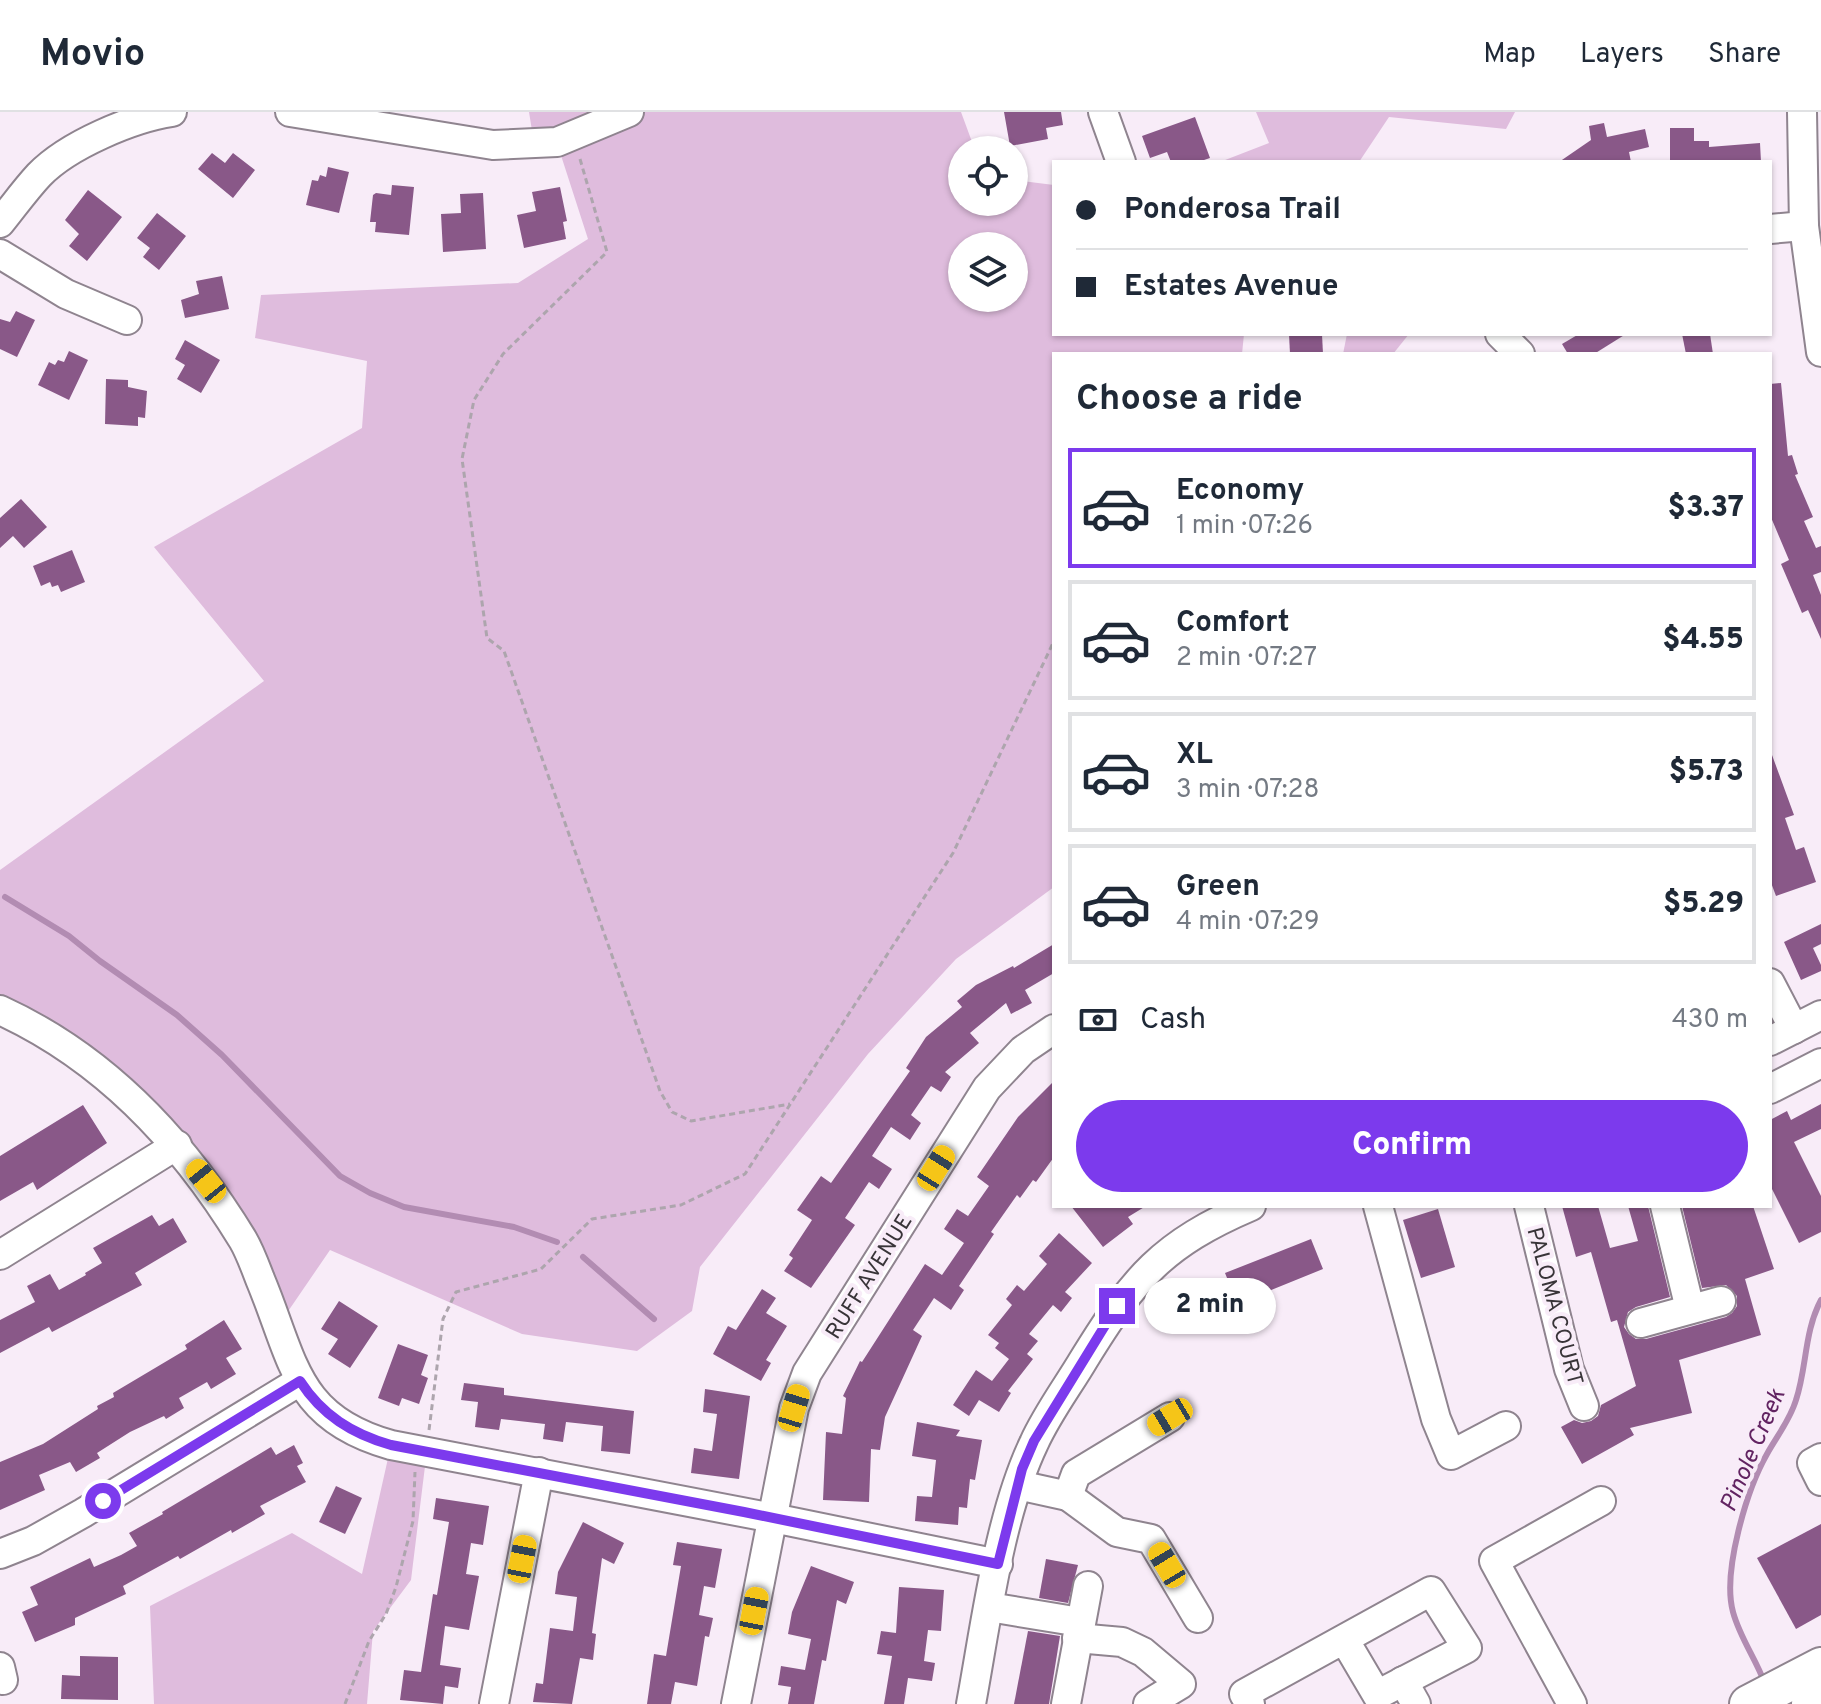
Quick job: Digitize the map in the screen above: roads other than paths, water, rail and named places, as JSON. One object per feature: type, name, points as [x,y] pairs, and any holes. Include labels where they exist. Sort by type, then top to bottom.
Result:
[{"type":"main road","points":[[1748,1704],[1812,1687]]},
{"type":"street","points":[[0,223],[41,173],[92,138],[148,116],[172,112]]},
{"type":"street","points":[[290,112],[493,145],[557,142],[629,112]]},
{"type":"street","points":[[1103,112],[1120,160]]},
{"type":"street","points":[[1802,112],[1804,226],[1821,352]]},
{"type":"street","points":[[1772,229],[1804,226]]},
{"type":"street","points":[[0,254],[66,294],[127,320]]},
{"type":"street","points":[[1772,986],[1804,1027]]},
{"type":"street","points":[[0,1010],[27,1022],[76,1053],[123,1091],[177,1145],[206,1181],[246,1244],[300,1381],[322,1409],[356,1433],[391,1445],[998,1564]]},
{"type":"street","name":"RUFF AVENUE","points":[[736,1704],[794,1408],[807,1373],[987,1088],[1023,1050],[1052,1030]]},
{"type":"street","points":[[1772,1088],[1821,1063]]},
{"type":"street","points":[[0,1255],[177,1145]]},
{"type":"street","points":[[971,1704],[998,1564],[1018,1485],[1034,1441],[1117,1306],[1154,1263],[1200,1230],[1247,1208]]},
{"type":"street","points":[[1379,1208],[1436,1419],[1451,1455],[1506,1426]]},
{"type":"street","name":"PALOMA COURT","points":[[1529,1208],[1569,1369],[1584,1406]]},
{"type":"street","points":[[1665,1208],[1690,1309]]},
{"type":"street","points":[[1641,1323],[1721,1301]]},
{"type":"street","points":[[0,1554],[33,1541],[83,1513],[300,1381]]},
{"type":"street","points":[[1068,1496],[1076,1474],[1170,1417]]},
{"type":"street","points":[[1821,1458],[1812,1463],[1821,1481]]},
{"type":"street","points":[[494,1704],[539,1472]]},
{"type":"street","points":[[1018,1485],[1068,1496],[1117,1532],[1151,1539],[1198,1618]]},
{"type":"street","points":[[1572,1704],[1494,1561],[1601,1501]]},
{"type":"street","points":[[1066,1704],[1088,1586]]},
{"type":"street","points":[[1250,1704],[1244,1694],[1431,1591],[1467,1648],[1409,1693],[1377,1695],[1344,1639]]},
{"type":"street","points":[[989,1607],[1122,1642],[1143,1652],[1181,1684],[1148,1704]]},
{"type":"waterway","points":[[5,897],[69,936],[177,1015],[222,1055],[340,1176],[404,1207],[514,1227],[557,1242]]},
{"type":"waterway","points":[[583,1257],[654,1319]]},
{"type":"waterway","name":"Pinole Creek","points":[[1765,1684],[1733,1612],[1730,1595],[1734,1554],[1738,1531],[1759,1469],[1796,1400],[1811,1324],[1821,1300]]}]
